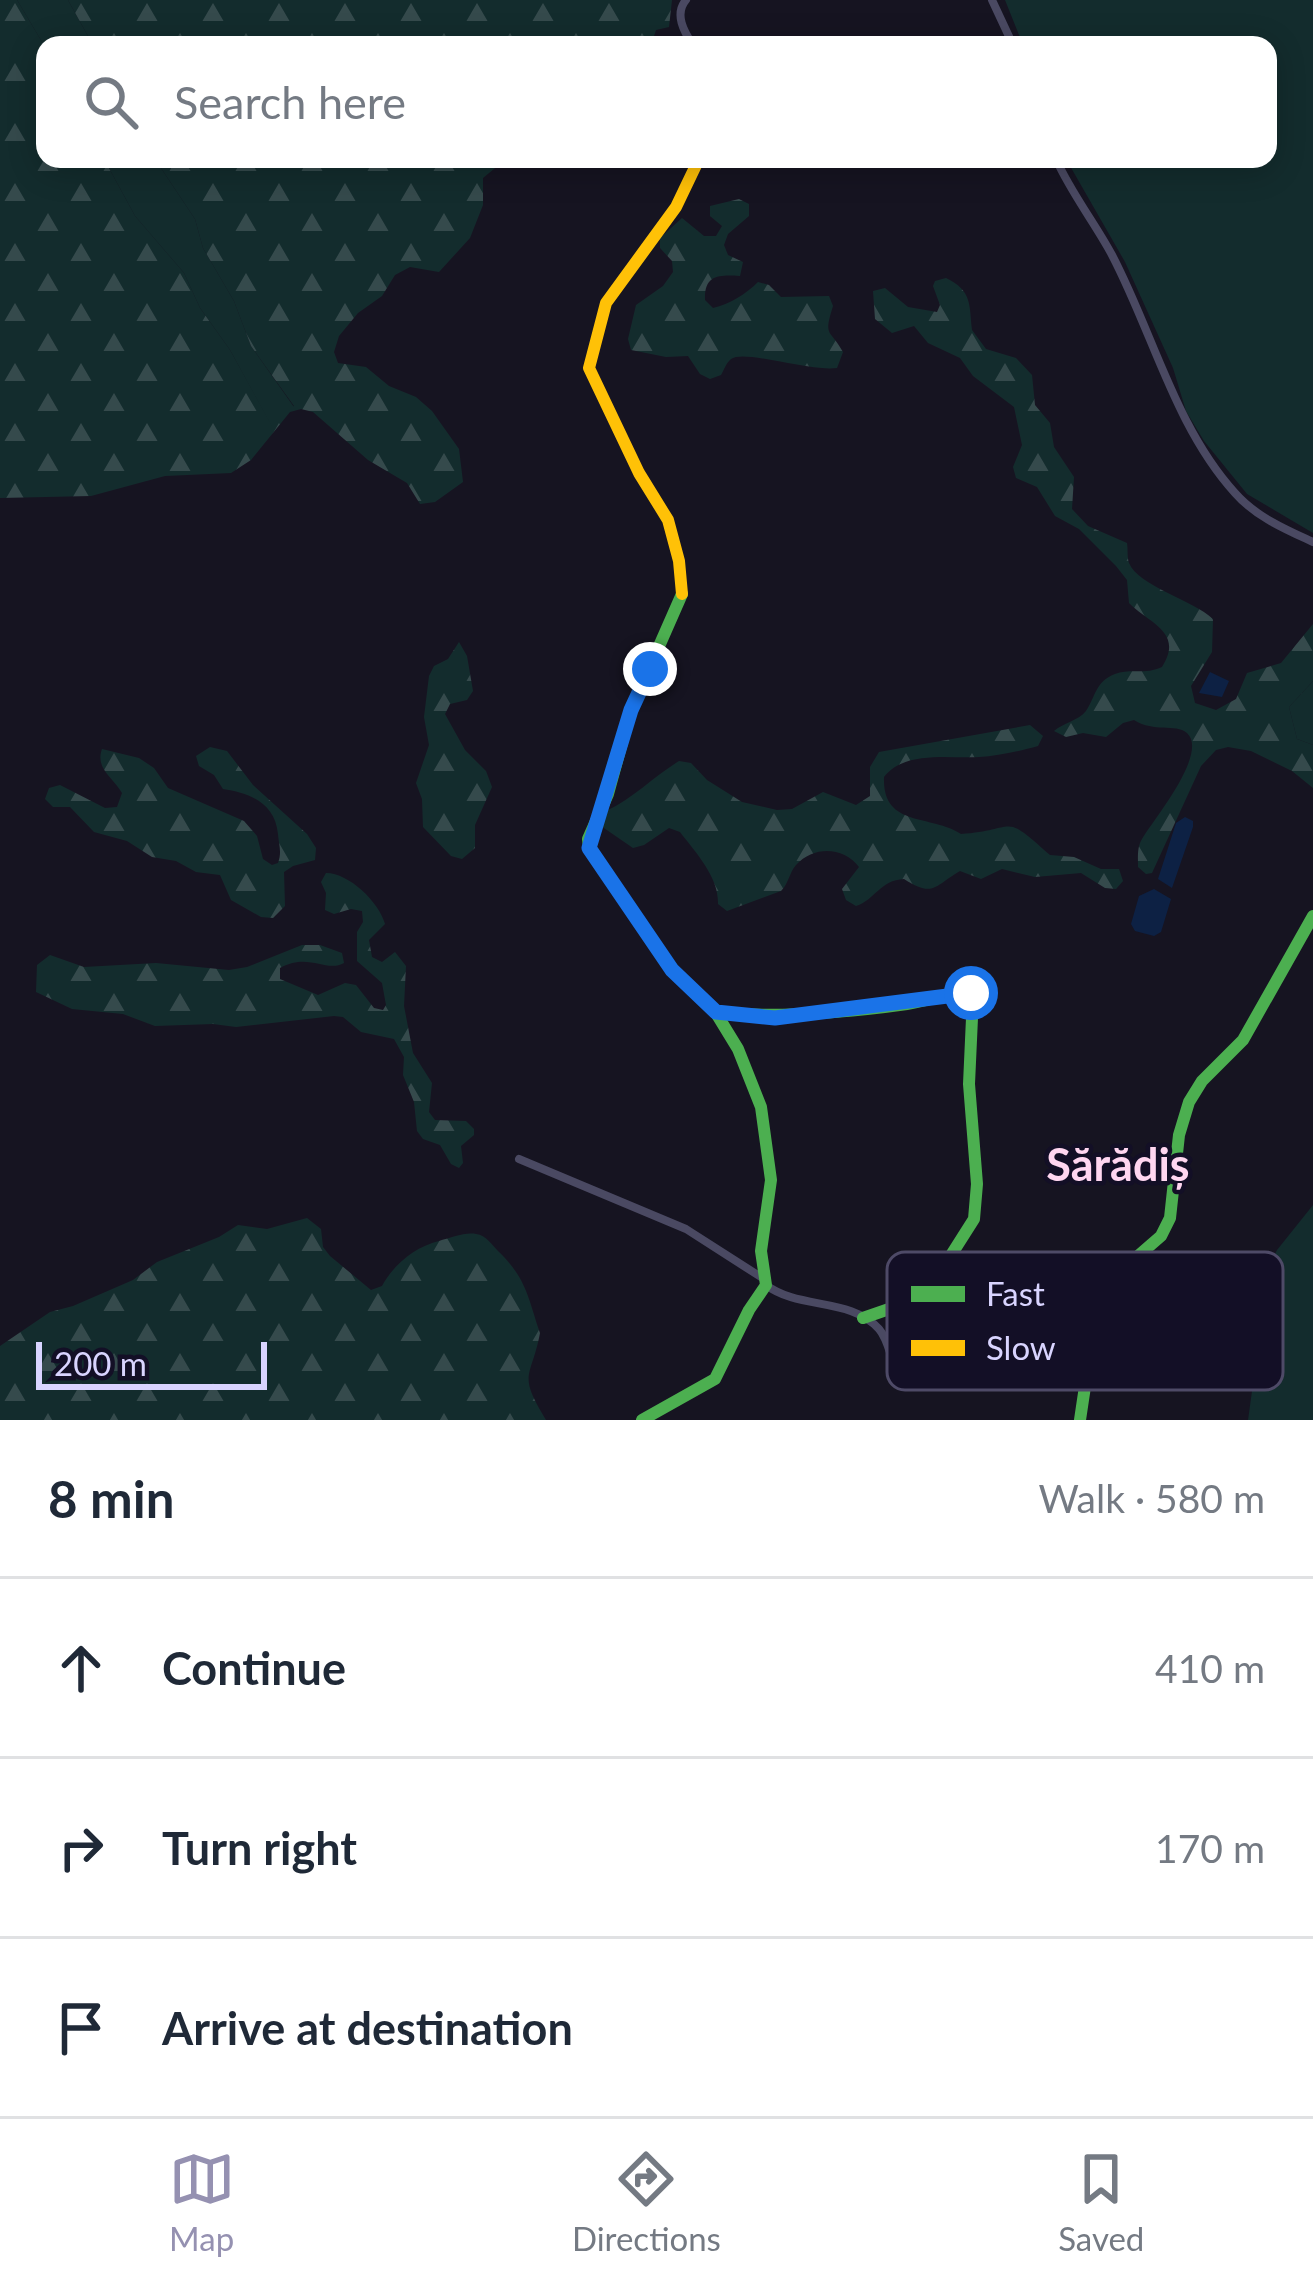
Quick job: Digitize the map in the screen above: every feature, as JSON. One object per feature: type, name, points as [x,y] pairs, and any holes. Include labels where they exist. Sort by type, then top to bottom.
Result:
[{"type":"street","points":[[686,0],[681,20],[689,36]]},
{"type":"street","points":[[992,0],[1008,36]]},
{"type":"street","points":[[642,1420],[715,1379],[765,1282],[760,1251],[770,1180],[764,1121],[746,1066],[716,1012],[672,970],[589,848],[588,839],[608,794],[631,710],[682,598],[668,520],[639,473],[589,368],[606,303],[676,207],[695,168]]},
{"type":"street","points":[[1062,168],[1113,257],[1176,398],[1209,457],[1236,495],[1271,522],[1313,542]]},
{"type":"street","points":[[1142,1252],[1160,1236],[1170,1218],[1179,1135],[1189,1102],[1202,1081],[1243,1040],[1313,916]]},
{"type":"street","points":[[716,1012],[775,1018],[909,1004],[964,993],[973,996],[969,1084],[977,1184],[974,1219],[953,1252]]},
{"type":"street","points":[[519,1159],[686,1229],[777,1294],[844,1308],[879,1329],[887,1348]]},
{"type":"street","points":[[863,1318],[887,1310]]},
{"type":"street","points":[[1079,1420],[1084,1390]]},
{"type":"green space","points":[[0,0],[17,0],[38,36],[36,168],[109,168],[135,216],[184,273],[272,426],[294,406],[251,346],[234,301],[203,248],[195,219],[161,168],[495,168],[483,178],[483,205],[470,238],[439,272],[410,267],[395,275],[382,296],[358,313],[339,336],[334,352],[338,363],[366,367],[389,386],[416,397],[459,449],[463,482],[435,502],[420,504],[407,483],[368,460],[313,412],[301,409],[290,412],[251,460],[231,473],[165,476],[91,496],[0,498]]},
{"type":"green space","points":[[17,0],[68,0],[88,36],[38,36]]},
{"type":"green space","points":[[68,0],[672,0],[669,27],[656,30],[654,36],[88,36]]},
{"type":"green space","points":[[1005,0],[1313,0],[1313,533],[1247,494],[1204,441],[1186,411],[1173,368],[1125,262],[1071,168],[1277,168],[1277,36],[1019,36]]},
{"type":"green space","points":[[109,168],[161,168],[195,219],[203,248],[234,301],[251,346],[294,407],[272,427],[184,273],[135,216]]},
{"type":"green space","points":[[739,199],[749,204],[749,216],[728,234],[724,245],[728,255],[743,262],[740,276],[710,281],[705,300],[713,308],[719,306],[758,282],[781,297],[829,296],[833,306],[829,332],[843,352],[837,368],[738,357],[729,361],[721,375],[710,379],[700,374],[688,356],[631,350],[628,339],[636,305],[663,286],[673,272],[660,238],[682,218],[704,236],[716,236],[722,226],[710,216],[710,206]]},
{"type":"green space","points":[[946,278],[965,294],[972,330],[986,349],[1016,358],[1032,375],[1035,405],[1050,423],[1054,447],[1074,477],[1072,509],[1088,526],[1127,543],[1129,563],[1143,579],[1213,619],[1212,652],[1191,686],[1195,703],[1216,710],[1236,699],[1247,673],[1281,663],[1313,624],[1313,681],[1289,707],[1297,739],[1313,745],[1313,788],[1292,771],[1251,751],[1216,750],[1201,766],[1152,873],[1138,867],[1139,845],[1186,770],[1192,742],[1187,733],[1134,720],[1106,737],[1083,733],[1066,737],[1054,731],[1083,714],[1108,677],[1162,667],[1168,655],[1167,637],[1129,603],[1127,580],[1116,566],[1079,529],[1055,516],[1037,487],[1016,478],[1013,467],[1022,445],[1014,407],[973,376],[960,358],[928,343],[914,326],[892,333],[875,319],[873,291],[885,288],[908,307],[937,312],[940,305],[933,286]]},
{"type":"green space","points":[[459,642],[467,656],[473,691],[467,700],[450,704],[445,714],[465,750],[486,771],[492,787],[475,825],[475,848],[462,859],[451,856],[423,827],[416,783],[429,745],[424,717],[429,676]]},
{"type":"green space","points":[[1313,681],[1313,745],[1297,739],[1289,707]]},
{"type":"green space","points":[[1030,725],[1043,736],[1038,746],[986,756],[915,759],[893,768],[884,777],[891,805],[961,834],[1016,828],[1050,855],[1119,869],[1123,881],[1116,889],[1105,888],[1081,873],[1035,877],[1002,869],[981,879],[960,871],[928,889],[896,880],[856,906],[846,900],[842,889],[859,867],[845,855],[829,851],[803,859],[781,891],[727,911],[718,904],[715,884],[680,832],[669,828],[633,848],[601,826],[606,811],[679,761],[691,763],[707,780],[742,802],[792,809],[823,792],[856,805],[870,796],[870,767],[879,752]]},
{"type":"green space","points":[[210,747],[227,751],[253,785],[316,848],[315,860],[284,872],[285,906],[273,918],[261,917],[231,900],[220,875],[152,857],[127,841],[94,832],[70,807],[53,807],[45,799],[49,788],[60,785],[105,808],[117,807],[122,793],[103,767],[102,749],[139,758],[154,768],[168,788],[244,821],[257,836],[263,859],[278,863],[272,814],[251,797],[223,789],[214,775],[199,766],[196,756]]},
{"type":"green space","points":[[326,873],[353,883],[382,915],[385,924],[369,940],[372,957],[382,962],[395,952],[406,966],[404,1006],[413,1053],[432,1083],[429,1112],[435,1120],[466,1121],[474,1129],[474,1135],[461,1146],[459,1168],[451,1164],[440,1145],[423,1139],[417,1131],[414,1102],[403,1075],[404,1057],[394,1039],[361,1032],[343,1017],[236,1027],[155,1026],[123,1014],[72,1009],[36,992],[37,965],[50,955],[84,967],[156,963],[229,970],[302,945],[320,945],[342,953],[344,963],[290,964],[280,968],[280,979],[318,995],[345,983],[356,985],[374,1008],[383,1010],[382,983],[357,961],[362,911],[334,914],[325,910],[321,882]]},
{"type":"green space","points":[[1313,1205],[1313,1420],[1248,1420],[1252,1390],[1283,1390],[1283,1252],[1277,1250]]},
{"type":"green space","points":[[307,1218],[321,1229],[323,1247],[330,1256],[371,1290],[382,1286],[399,1264],[422,1247],[467,1234],[486,1238],[515,1271],[529,1299],[540,1333],[529,1384],[546,1420],[0,1420],[0,1346],[50,1312],[133,1280],[157,1262],[238,1225],[267,1229]]},
{"type":"water","points":[[1210,672],[1229,681],[1222,697],[1199,693]]},
{"type":"water","points":[[1185,817],[1193,821],[1193,827],[1172,888],[1158,879],[1176,823]]},
{"type":"water","points":[[1154,889],[1171,899],[1161,932],[1154,936],[1135,931],[1131,924],[1139,896]]},
{"type":"traffic: fast","points":[[642,1420],[715,1379],[766,1285],[761,1251],[771,1180],[761,1107],[738,1049],[716,1013],[672,970],[589,848],[631,710],[682,594]]},
{"type":"traffic: fast","points":[[1143,1252],[1161,1236],[1170,1218],[1179,1135],[1189,1102],[1202,1081],[1243,1040],[1313,916]]},
{"type":"traffic: fast","points":[[716,1013],[812,1014],[949,995],[973,996],[969,1084],[977,1184],[974,1219],[953,1252]]},
{"type":"traffic: fast","points":[[863,1318],[887,1310]]},
{"type":"traffic: fast","points":[[1080,1420],[1084,1390]]},
{"type":"traffic: slow","points":[[682,594],[668,520],[639,473],[589,368],[606,303],[676,207],[695,168]]},
{"type":"district","name":"Sărădiș","points":[[1118,1165]]},
{"type":"route","points":[[650,669],[631,710],[608,794],[588,839],[589,848],[672,970],[716,1012],[775,1018],[971,993]]}]
